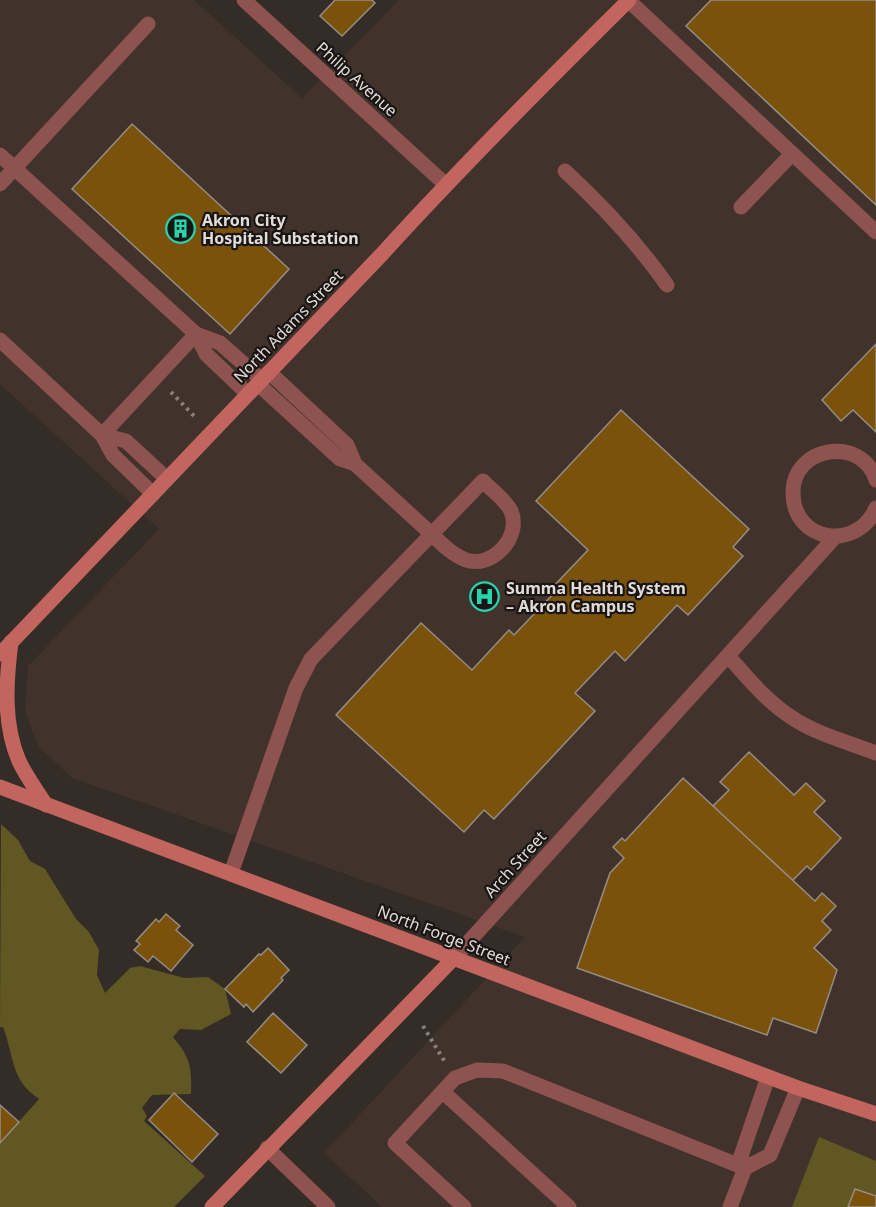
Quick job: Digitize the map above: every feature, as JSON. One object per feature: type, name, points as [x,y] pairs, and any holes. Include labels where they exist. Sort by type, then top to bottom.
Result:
[{"type":"street","name":"Philip Avenue","points":[[244,0],[445,184]]},
{"type":"street","name":"North Adams Street","points":[[0,654],[445,184],[628,0]]},
{"type":"street","points":[[628,0],[876,232]]},
{"type":"street","points":[[0,184],[148,24]]},
{"type":"street","points":[[741,207],[792,153]]},
{"type":"street","points":[[0,155],[196,334],[220,343],[259,382],[347,445],[355,464],[432,535],[452,553],[467,560],[483,562],[497,554],[509,540],[515,525],[510,509],[483,481],[432,535],[311,659],[296,688],[231,873]]},
{"type":"street","points":[[565,171],[609,212],[646,255],[667,285]]},
{"type":"street","points":[[102,435],[196,334]]},
{"type":"street","points":[[0,340],[102,435],[113,455],[153,494]]},
{"type":"street","points":[[102,435],[126,441],[167,479]]},
{"type":"street","points":[[835,537],[810,528],[800,518],[794,506],[792,492],[802,467],[812,457],[838,450],[852,454],[865,462],[876,480]]},
{"type":"street","name":"Arch Street","points":[[212,1207],[454,958],[835,537],[850,534],[863,527],[876,508]]},
{"type":"street","points":[[11,642],[6,686],[11,739],[20,763],[46,805]]},
{"type":"street","points":[[728,656],[769,701],[791,717],[816,731],[876,753]]},
{"type":"street","name":"North Forge Street","points":[[0,787],[768,1077],[876,1114]]},
{"type":"street","points":[[464,1207],[395,1143],[455,1078],[477,1070],[503,1071],[745,1168],[770,1155],[798,1088]]},
{"type":"street","points":[[730,1207],[745,1168],[741,1156],[768,1077]]},
{"type":"street","points":[[442,1092],[569,1207]]},
{"type":"street","points":[[267,1148],[328,1207]]},
{"type":"path","points":[[157,378],[202,423]]},
{"type":"path","points":[[423,1026],[455,1078]]},
{"type":"shaded area","name":"Summa Health System – Akron Campus","points":[[0,0],[194,0],[302,98],[399,0],[876,0],[876,1207],[382,1207],[324,1153],[525,937],[72,778],[38,746],[25,711],[28,666],[159,529],[0,384]]},
{"type":"shaded area","points":[[1,824],[18,840],[30,861],[45,869],[76,919],[89,932],[99,950],[97,975],[105,993],[130,968],[140,966],[184,978],[208,977],[225,989],[231,1014],[201,1030],[180,1029],[173,1037],[189,1063],[191,1094],[152,1095],[142,1108],[147,1116],[144,1121],[205,1176],[174,1207],[0,1207],[0,1143],[39,1099],[23,1084],[18,1075],[7,1037],[3,1027],[0,1027]]},
{"type":"shaded area","points":[[819,1137],[876,1161],[876,1207],[792,1207]]},
{"type":"building","points":[[335,0],[372,0],[375,3],[342,36],[320,16]]},
{"type":"building","points":[[711,0],[876,0],[876,205],[686,26]]},
{"type":"building","name":"Akron City Hospital Substation","points":[[132,124],[289,269],[230,334],[72,189]]},
{"type":"building","points":[[876,344],[876,432],[853,410],[841,421],[822,400]]},
{"type":"building","points":[[621,410],[749,529],[733,547],[743,556],[688,615],[677,605],[625,661],[615,651],[575,693],[595,711],[494,819],[484,810],[464,832],[336,715],[421,623],[472,670],[509,630],[514,635],[554,593],[552,588],[588,550],[536,501]]},
{"type":"building","points":[[749,752],[794,795],[806,783],[825,801],[814,812],[841,838],[811,870],[807,866],[792,881],[713,806],[729,790],[720,782]]},
{"type":"building","points":[[683,778],[815,901],[822,893],[836,906],[822,921],[831,930],[814,948],[837,970],[816,1033],[773,1018],[767,1035],[577,968],[610,873],[624,858],[613,847],[622,838],[625,841]]},
{"type":"building","points":[[166,914],[180,926],[176,930],[193,945],[171,971],[153,956],[148,962],[134,950],[140,944],[136,941],[156,919],[159,922]]},
{"type":"building","points":[[268,948],[289,970],[281,978],[283,980],[253,1012],[246,1004],[244,1007],[225,989],[259,954],[261,955]]},
{"type":"building","points":[[273,1013],[307,1045],[281,1073],[247,1042]]},
{"type":"building","points":[[174,1093],[218,1134],[192,1162],[149,1120]]},
{"type":"building","points":[[0,1105],[19,1122],[0,1143]]},
{"type":"building","points":[[855,1189],[876,1196],[876,1207],[848,1207]]},
{"type":"place","name":"Akron City Hospital Substation","points":[[181,229]]},
{"type":"place","name":"Summa Health System – Akron Campus","points":[[485,597]]}]
